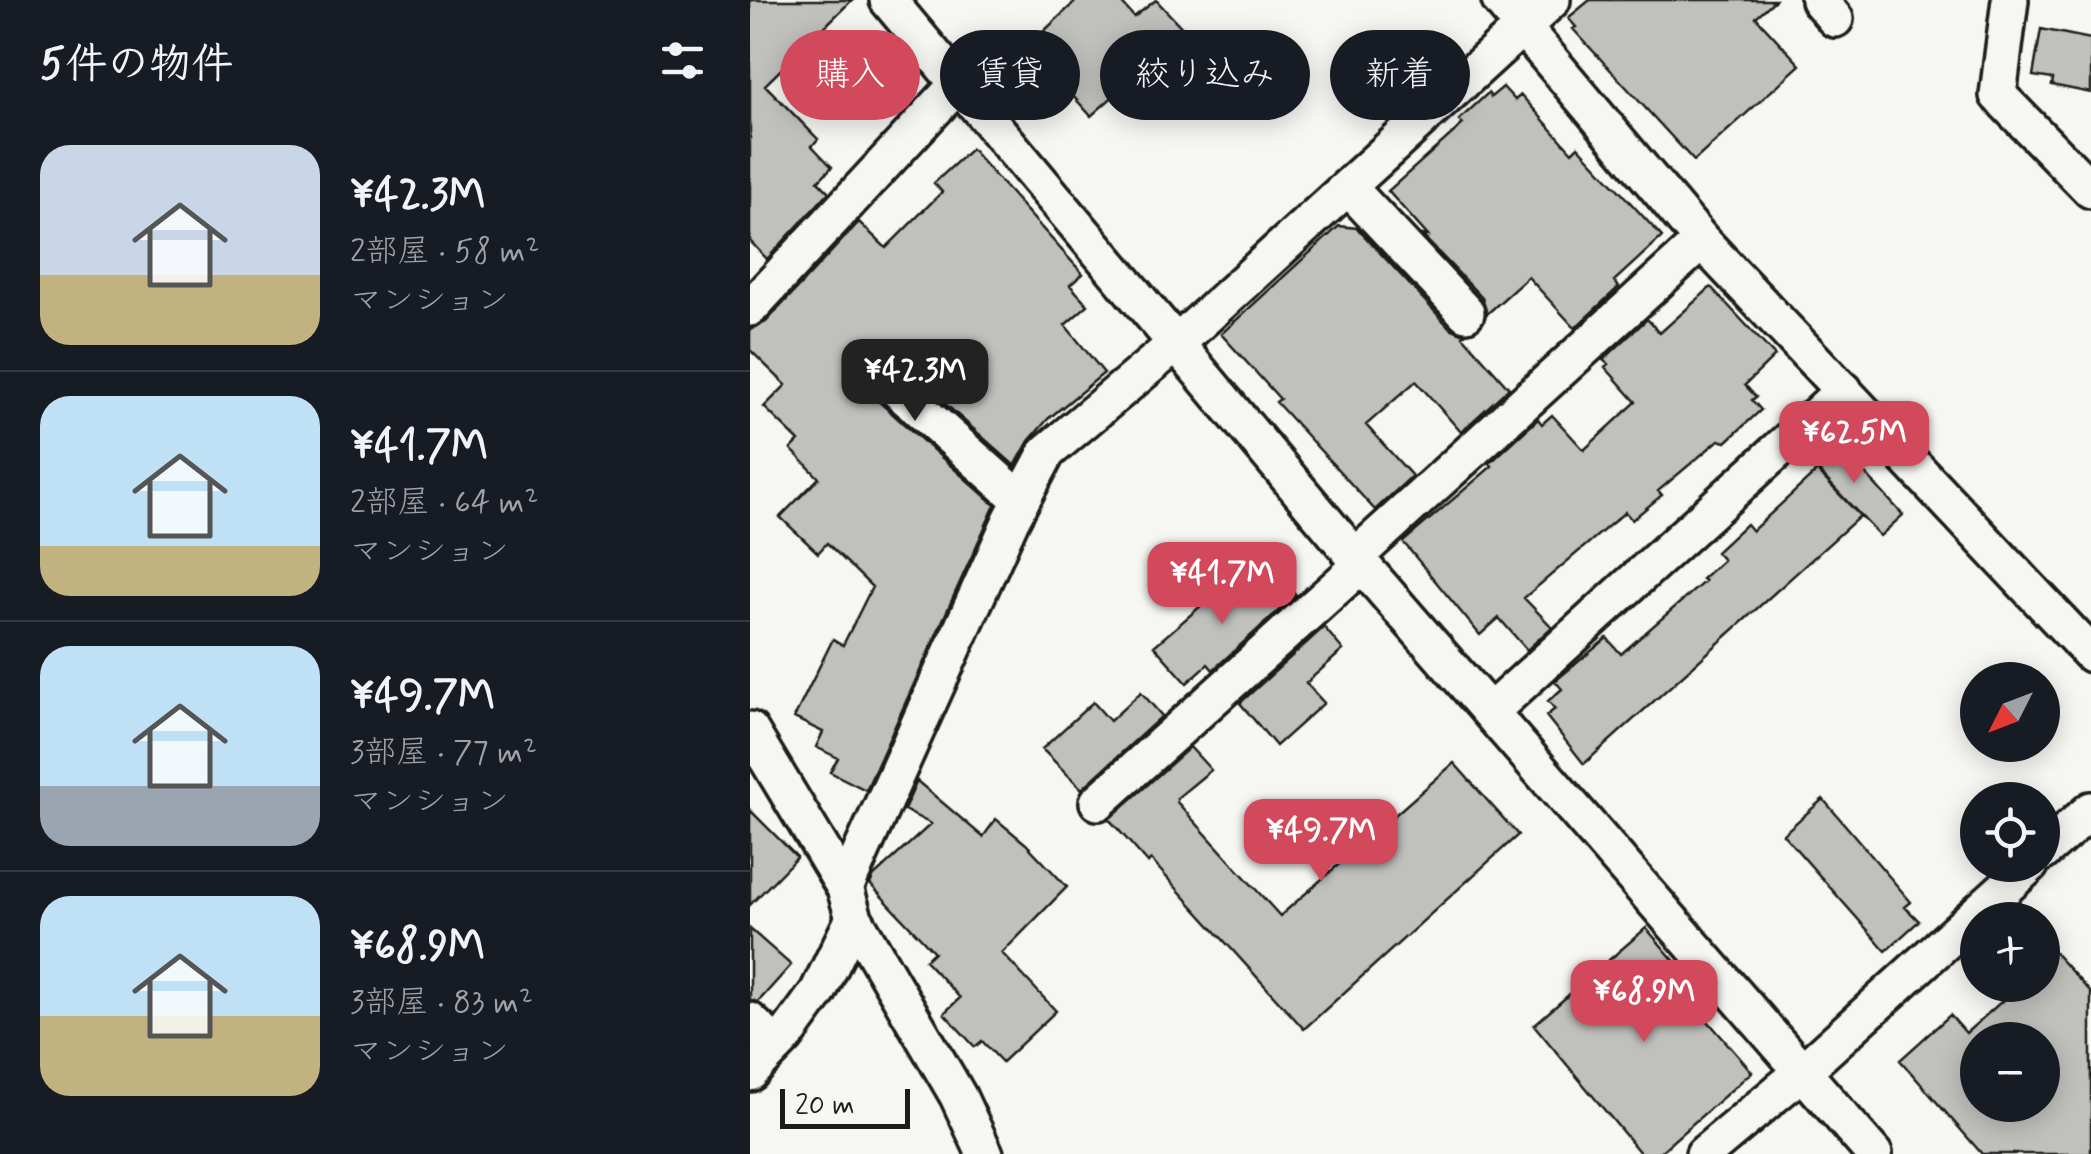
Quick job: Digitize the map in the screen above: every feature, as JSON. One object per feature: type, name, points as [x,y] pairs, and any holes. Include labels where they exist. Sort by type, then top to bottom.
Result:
[{"type":"street","points":[[888,0],[940,62]]},
{"type":"street","points":[[1500,0],[1702,240],[2091,654]]},
{"type":"street","points":[[750,1073],[818,992],[850,903],[1020,500],[1047,452],[1177,343],[1552,0]]},
{"type":"street","points":[[2010,0],[1998,95],[2091,190]]},
{"type":"street","points":[[750,308],[940,103]]},
{"type":"street","points":[[988,120],[1358,561],[1874,1154]]},
{"type":"street","points":[[1348,187],[1466,313]]},
{"type":"street","points":[[1098,802],[1702,240]]},
{"type":"street","points":[[873,368],[1020,500]]},
{"type":"street","points":[[1490,712],[1844,390]]},
{"type":"street","points":[[750,730],[958,1096],[985,1154]]},
{"type":"street","points":[[2060,838],[2091,810]]},
{"type":"street","points":[[1704,1154],[2011,882]]},
{"type":"street","points":[[750,1020],[776,1045]]},
{"type":"building","points":[[750,0],[852,0],[821,30],[780,30],[780,70],[765,85],[780,100],[780,120],[799,120],[818,139],[812,146],[832,167],[818,181],[829,192],[767,259],[750,241]]},
{"type":"building","points":[[1077,0],[1119,0],[1134,17],[1156,0],[1184,30],[1100,30],[1100,108],[1091,116],[1080,104],[1080,30],[1045,30]]},
{"type":"building","points":[[1590,0],[1775,0],[1756,17],[1800,65],[1694,161],[1573,29],[1576,27],[1568,18]]},
{"type":"building","points":[[2041,29],[2091,39],[2091,93],[2052,85],[2053,79],[2033,76]]},
{"type":"building","points":[[1503,87],[1515,100],[1521,95],[1572,152],[1578,146],[1662,237],[1614,281],[1619,287],[1575,328],[1528,277],[1487,314],[1482,298],[1422,235],[1428,236],[1388,191],[1463,124],[1459,120],[1470,120],[1470,110],[1488,93],[1491,97]]},
{"type":"building","points":[[971,149],[1083,274],[1070,285],[1088,305],[1065,325],[1104,373],[1048,419],[1015,466],[887,352],[867,348],[857,355],[853,374],[859,384],[995,505],[866,790],[830,772],[838,758],[816,747],[823,732],[794,718],[833,639],[843,645],[872,587],[827,543],[818,553],[780,517],[819,478],[791,449],[799,441],[764,407],[786,385],[750,350],[750,330],[766,322],[859,222],[886,248],[942,192],[934,183]]},
{"type":"building","points":[[1339,226],[1357,228],[1450,328],[1465,334],[1509,388],[1461,432],[1416,381],[1366,425],[1412,476],[1375,510],[1276,402],[1280,399],[1221,334]]},
{"type":"building","points":[[1711,287],[1775,356],[1745,385],[1761,410],[1726,442],[1719,440],[1658,491],[1662,495],[1632,520],[1625,512],[1524,598],[1552,627],[1527,650],[1499,618],[1480,635],[1403,542],[1492,466],[1490,463],[1538,419],[1542,424],[1552,415],[1584,450],[1636,402],[1603,360],[1647,319],[1660,333]]},
{"type":"building","points":[[1830,435],[1903,515],[1880,536],[1806,458]]},
{"type":"building","points":[[1817,471],[1860,516],[1584,764],[1546,716],[1555,709],[1548,701],[1562,689],[1555,681],[1607,638],[1621,654],[1705,581],[1702,579],[1723,560],[1716,552],[1746,524],[1752,531]]},
{"type":"building","points":[[1275,570],[1296,595],[1213,670],[1208,664],[1187,683],[1154,646],[1223,587],[1238,603]]},
{"type":"building","points":[[1324,627],[1343,650],[1306,683],[1324,703],[1276,746],[1240,703]]},
{"type":"building","points":[[1141,692],[1162,716],[1082,789],[1042,749],[1093,702],[1110,721]]},
{"type":"building","points":[[1190,747],[1211,770],[1177,802],[1280,916],[1454,763],[1518,835],[1304,1029],[1109,819]]},
{"type":"building","points":[[917,781],[983,837],[996,819],[1067,887],[1002,953],[1056,1011],[1002,1062],[982,1041],[975,1047],[944,1013],[960,998],[925,960],[934,952],[870,884],[931,824],[904,810]]},
{"type":"building","points":[[1823,799],[1911,902],[1905,907],[1919,921],[1886,951],[1783,834]]},
{"type":"building","points":[[750,810],[797,857],[750,905]]},
{"type":"building","points":[[1646,928],[1697,987],[1694,990],[1708,1007],[1701,1013],[1752,1072],[1658,1154],[1641,1154],[1534,1025]]},
{"type":"building","points":[[750,929],[791,965],[758,1002],[750,1000]]},
{"type":"building","points":[[2060,959],[2091,993],[2091,1154],[1982,1154],[1900,1060],[1950,1015],[1960,1026],[1960,1122],[2060,1122],[2060,1022],[1978,1022],[2001,1002],[2060,1002]]}]
